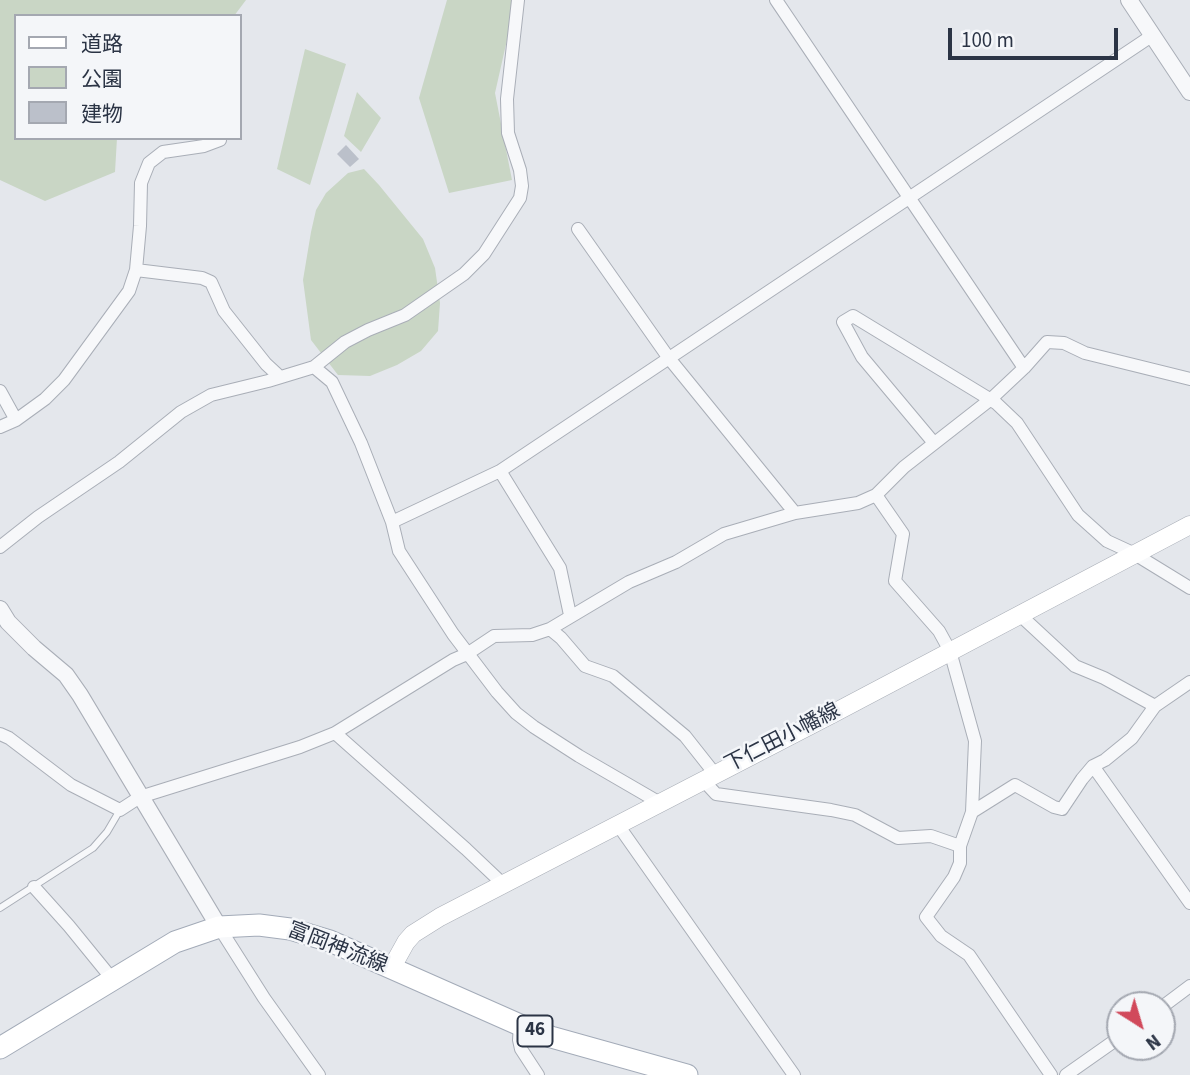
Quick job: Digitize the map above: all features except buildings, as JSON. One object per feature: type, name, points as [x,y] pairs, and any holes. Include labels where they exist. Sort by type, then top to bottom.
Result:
[{"type":"main road","name":"下仁田小幡線","points":[[391,969],[406,942],[421,928],[1190,525]]},
{"type":"main road","name":"富岡神流線","points":[[0,1048],[175,942],[219,927],[259,925],[290,929],[330,941],[520,1026],[675,1074]]},
{"type":"street","points":[[0,547],[38,517],[118,462],[181,412],[211,395],[314,367],[345,342],[405,315],[464,274],[484,254],[520,198],[522,186],[509,133],[507,99],[518,0]]},
{"type":"street","points":[[776,0],[1024,368]]},
{"type":"street","points":[[1129,0],[1190,92]]},
{"type":"street","points":[[392,522],[500,471],[1153,35]]},
{"type":"street","points":[[0,428],[45,399],[64,380],[129,291],[136,270],[141,183],[149,163],[163,152],[204,146],[219,140]]},
{"type":"street","points":[[578,229],[668,358],[795,513]]},
{"type":"street","points":[[136,270],[202,278],[211,282],[224,311],[266,364],[280,377]]},
{"type":"street","points":[[934,443],[862,356],[844,322],[853,316],[990,399],[1017,423],[1078,515],[1107,541],[1133,553],[1190,587]]},
{"type":"street","points":[[0,734],[71,785],[120,810],[140,797],[300,747],[335,733],[494,636],[532,635],[550,629],[629,582],[676,562],[724,534],[795,513],[858,503],[876,495],[904,467],[990,399],[1024,368],[1047,342],[1064,342],[1085,353],[1190,379]]},
{"type":"street","points":[[314,367],[332,382],[361,443],[392,522],[399,551],[467,654],[516,713],[534,727],[660,803]]},
{"type":"street","points":[[0,391],[16,420]]},
{"type":"street","points":[[500,471],[560,568],[570,615]]},
{"type":"street","points":[[876,495],[903,534],[895,581],[939,631],[950,651],[975,741],[972,812],[960,846],[960,863],[954,877],[926,917],[941,936],[969,955],[1051,1075]]},
{"type":"street","points":[[0,609],[8,622],[66,676],[80,695],[219,927],[264,998],[319,1075]]},
{"type":"street","points":[[1020,614],[1075,666],[1156,706]]},
{"type":"street","points":[[550,629],[585,666],[613,677],[685,736],[716,794],[855,815],[898,838],[931,836],[960,846]]},
{"type":"street","points":[[972,812],[1015,785],[1062,809],[1073,790],[1093,766],[1105,760],[1132,738],[1156,706],[1190,682]]},
{"type":"street","points":[[335,733],[504,885]]},
{"type":"street","points":[[1093,766],[1190,903]]},
{"type":"street","points":[[618,825],[794,1075]]},
{"type":"street","points":[[34,887],[113,980]]},
{"type":"street","points":[[520,1026],[521,1049],[538,1075]]},
{"type":"street","points":[[1066,1075],[1106,1047]]},
{"type":"lane","points":[[0,908],[93,848],[107,832],[120,810]]},
{"type":"green space","points":[[0,0],[246,0],[236,14],[14,14],[14,140],[117,140],[115,172],[45,201],[0,180]]},
{"type":"green space","points":[[447,0],[516,0],[495,93],[512,180],[449,193],[419,98]]},
{"type":"green space","points":[[305,49],[346,64],[310,185],[277,169]]},
{"type":"green space","points":[[357,92],[381,118],[361,152],[344,136]]},
{"type":"green space","points":[[364,169],[423,239],[435,268],[440,303],[438,331],[421,351],[397,365],[370,376],[338,375],[311,340],[303,280],[316,210],[326,193],[348,173]]}]
